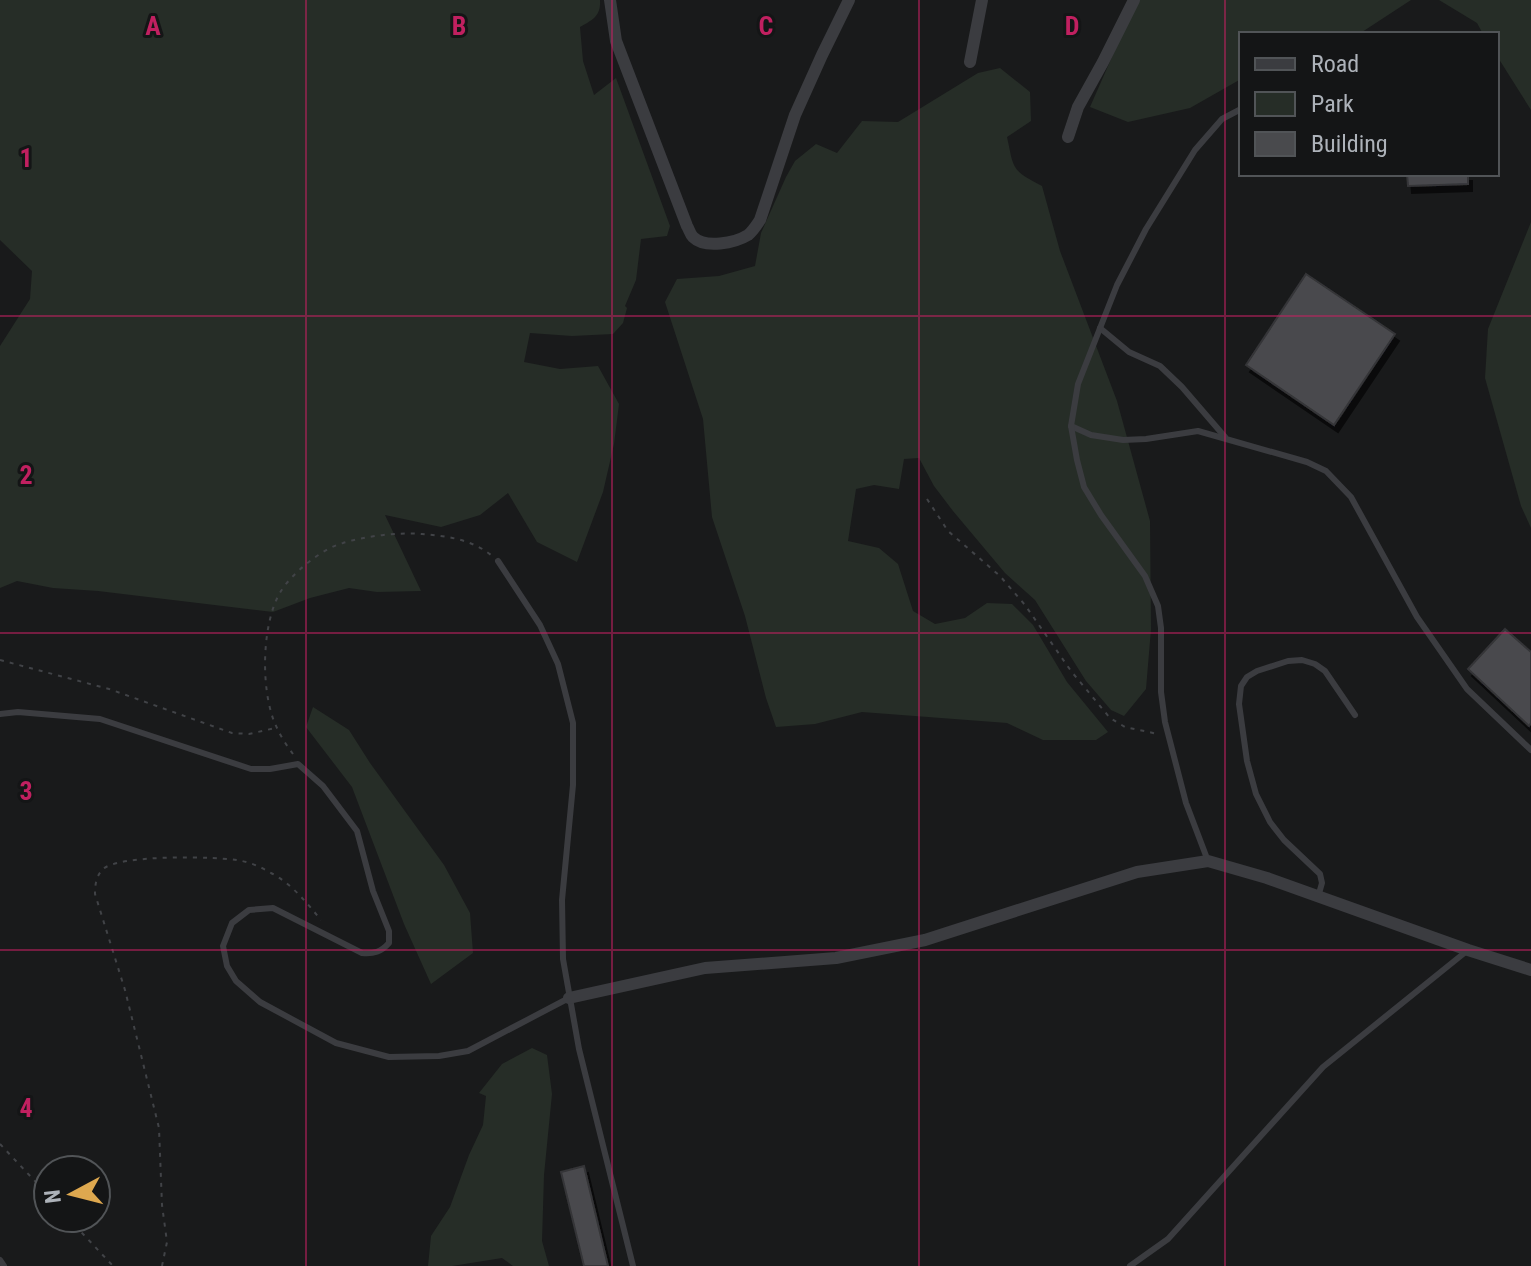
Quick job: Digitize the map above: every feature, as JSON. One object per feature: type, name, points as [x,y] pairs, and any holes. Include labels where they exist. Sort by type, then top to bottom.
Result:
[{"type":"street","points":[[610,0],[613,30],[620,54],[687,226],[693,237],[711,244],[739,240],[751,233],[760,220],[795,115],[849,0]]},
{"type":"street","points":[[970,62],[982,0]]},
{"type":"street","points":[[1068,137],[1078,107],[1134,0]]},
{"type":"street","points":[[569,998],[705,968],[836,958],[925,940],[1137,872],[1208,861],[1267,878],[1531,970]]},
{"type":"lane","points":[[1208,861],[1186,803],[1167,736],[1161,692],[1158,606],[1145,576],[1084,487],[1071,426],[1078,384],[1117,285],[1146,229],[1195,150],[1222,119],[1239,110]]},
{"type":"lane","points":[[1100,328],[1129,352],[1160,366],[1225,437]]},
{"type":"lane","points":[[1071,426],[1091,435],[1123,440],[1198,431],[1307,462],[1326,471],[1351,497],[1417,617],[1467,689],[1531,750]]},
{"type":"lane","points":[[498,561],[540,625],[558,664],[573,723],[573,785],[561,927],[563,959],[579,1049],[633,1266]]},
{"type":"lane","points":[[1318,897],[1322,883],[1320,874],[1284,840],[1270,822],[1256,794],[1247,761],[1239,704],[1241,686],[1247,677],[1257,671],[1302,660],[1325,671],[1355,715]]},
{"type":"lane","points":[[0,714],[18,712],[100,719],[251,769],[298,764],[323,786],[357,831],[373,891],[389,931],[389,943],[383,950],[372,954],[362,953],[273,908],[249,910],[232,923],[223,946],[227,966],[236,981],[260,1002],[336,1043],[389,1057],[439,1056],[468,1051],[569,998]]},
{"type":"lane","points":[[1130,1266],[1168,1239],[1323,1067],[1468,950]]},
{"type":"lane","points":[[0,1260],[4,1266]]},
{"type":"path","points":[[927,499],[948,531],[1000,576],[1025,605],[1071,671],[1110,718],[1125,727],[1167,736]]},
{"type":"path","points":[[298,764],[276,728],[269,706],[264,649],[269,621],[280,591],[304,565],[341,543],[403,532],[450,537],[481,547],[498,561]]},
{"type":"path","points":[[0,660],[109,689],[232,733],[249,734],[276,728]]},
{"type":"path","points":[[162,1266],[167,1242],[159,1128],[125,990],[95,894],[96,880],[103,868],[119,862],[207,857],[244,861],[272,873],[295,889],[322,921]]},
{"type":"path","points":[[0,1144],[32,1178]]},
{"type":"path","points":[[83,1234],[113,1266]]},
{"type":"green space","points":[[0,0],[600,0],[595,17],[580,27],[583,61],[594,95],[616,78],[670,226],[667,236],[641,239],[636,280],[625,306],[623,323],[613,334],[572,336],[530,333],[524,362],[560,369],[598,366],[619,404],[603,492],[577,562],[537,542],[508,493],[480,515],[441,527],[385,515],[421,591],[377,592],[349,588],[273,612],[53,588],[17,581],[0,588],[0,346],[30,299],[32,271],[0,240]]},
{"type":"green space","points":[[1137,0],[1411,0],[1362,32],[1239,32],[1239,80],[1190,108],[1128,122],[1090,107]]},
{"type":"green space","points":[[1439,0],[1531,0],[1531,110],[1499,59],[1499,32],[1482,32],[1477,23]]},
{"type":"green space","points":[[1000,68],[1030,92],[1031,121],[1007,137],[1011,156],[1019,172],[1042,186],[1060,251],[1117,401],[1150,521],[1151,629],[1146,689],[1124,716],[1111,710],[1086,681],[1035,600],[1005,573],[953,511],[934,486],[919,458],[904,459],[899,489],[874,485],[856,489],[848,541],[879,548],[898,564],[913,611],[935,624],[965,618],[987,603],[1012,604],[1033,625],[1067,682],[1108,732],[1096,740],[1043,740],[1007,723],[862,712],[815,724],[776,727],[745,616],[712,517],[703,419],[665,302],[677,279],[719,276],[755,266],[761,233],[786,177],[795,161],[816,144],[837,153],[862,121],[898,122],[978,73]]},
{"type":"green space","points":[[1531,222],[1531,528],[1521,506],[1485,378],[1488,329]]},
{"type":"green space","points":[[313,707],[349,730],[444,865],[470,913],[473,953],[431,984],[404,924],[352,787],[306,727]]},
{"type":"green space","points":[[532,1048],[547,1055],[552,1094],[544,1175],[542,1241],[549,1266],[513,1266],[502,1258],[452,1266],[428,1266],[431,1236],[450,1207],[483,1125],[486,1096],[479,1093],[502,1064]]},
{"type":"building","points":[[1407,176],[1468,176],[1468,184],[1408,186]]},
{"type":"building","points":[[1306,274],[1395,334],[1334,425],[1246,365]]},
{"type":"building","points":[[1505,629],[1531,652],[1529,726],[1468,669]]},
{"type":"building","points":[[584,1166],[608,1266],[584,1266],[561,1172]]}]
